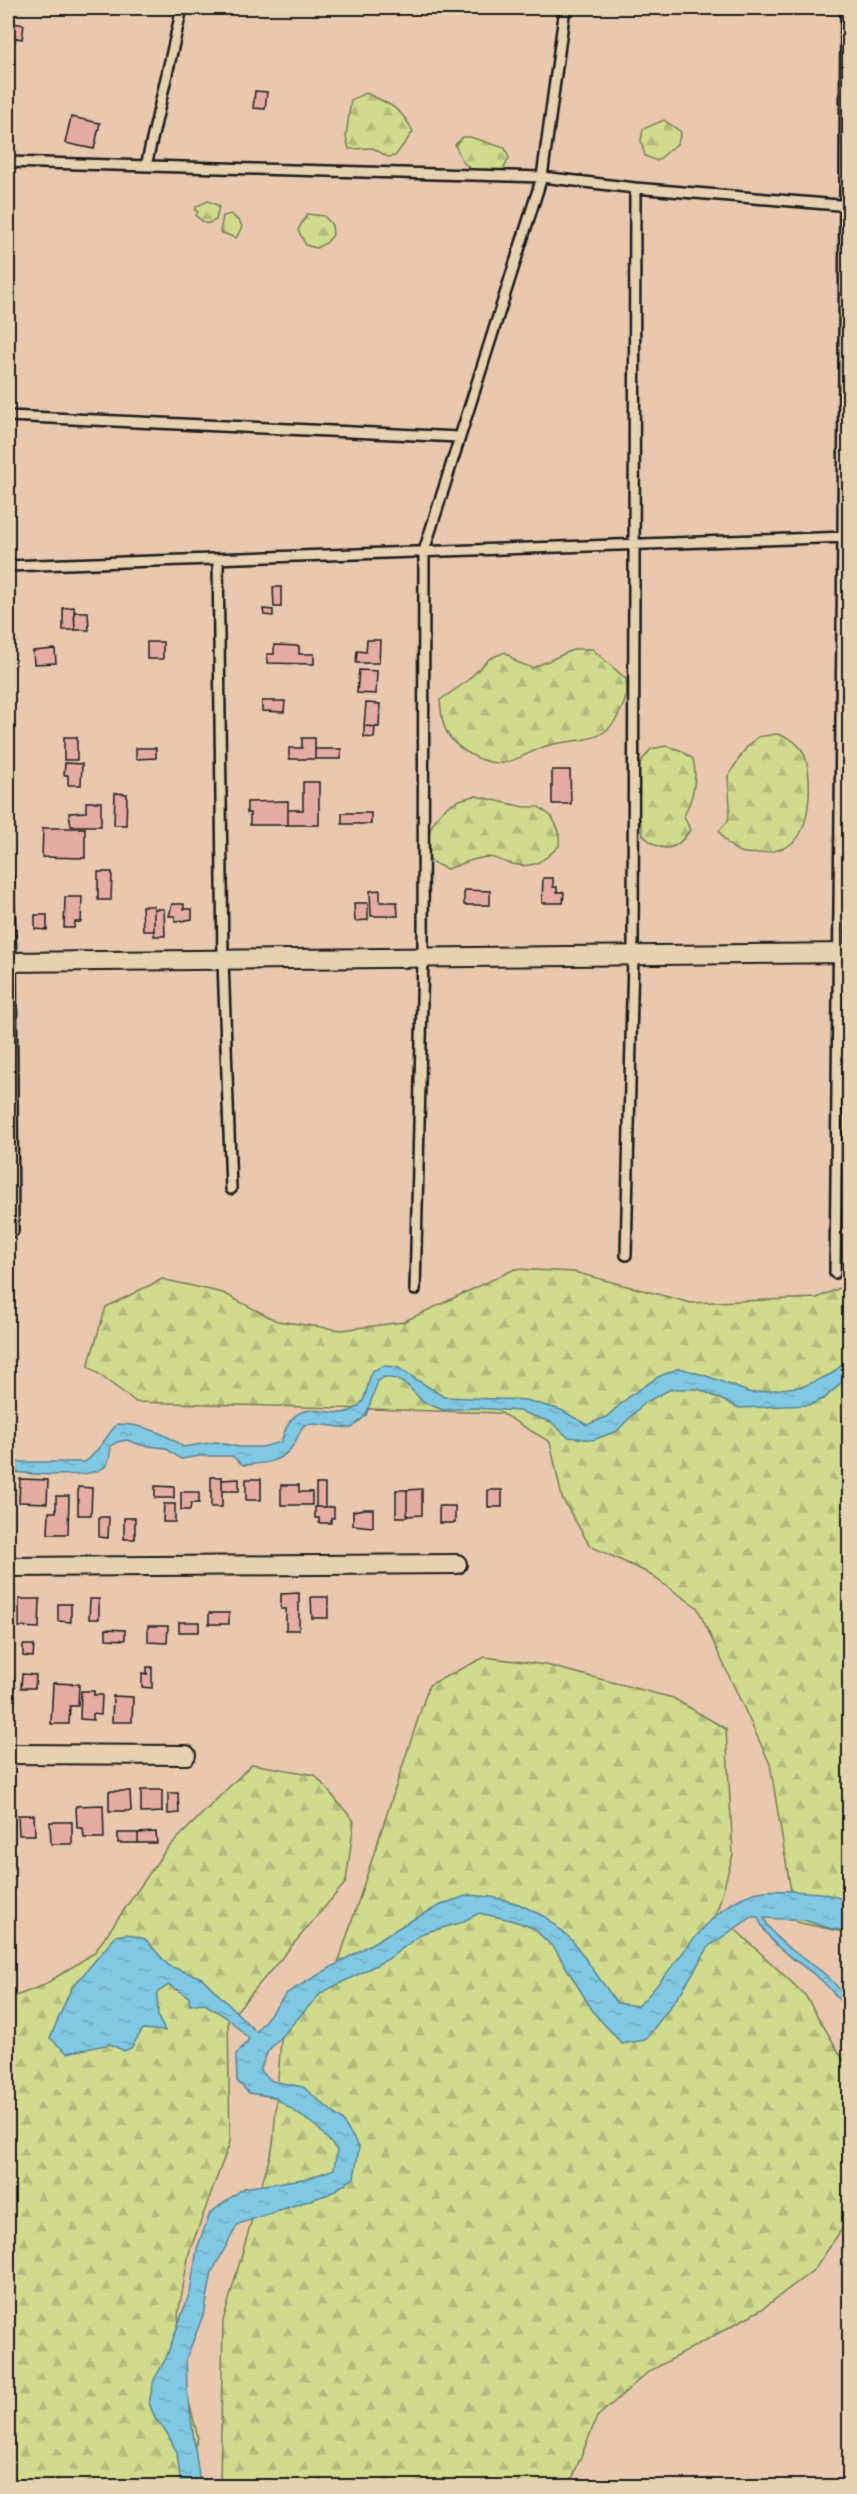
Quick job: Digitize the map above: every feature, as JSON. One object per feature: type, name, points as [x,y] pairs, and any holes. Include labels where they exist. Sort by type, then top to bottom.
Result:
[{"type":"street","points":[[9,962],[844,953]]},
{"type":"street","points":[[8,1567],[457,1564]]},
{"type":"street","points":[[8,1754],[186,1755]]},
{"type":"lane","points":[[146,166],[182,8]]},
{"type":"lane","points":[[416,1290],[423,958],[424,551],[542,177],[565,8]]},
{"type":"lane","points":[[835,1274],[844,953],[846,8]]},
{"type":"lane","points":[[8,162],[542,177],[635,188],[847,206]]},
{"type":"lane","points":[[626,1255],[633,955],[635,188]]},
{"type":"lane","points":[[8,416],[459,437]]},
{"type":"lane","points":[[8,566],[846,537]]},
{"type":"lane","points":[[218,559],[223,960],[231,1189]]},
{"type":"lane","points":[[8,877],[13,1231]]},
{"type":"green space","points":[[8,25],[22,25],[8,60]]},
{"type":"green space","points":[[366,93],[400,112],[413,132],[395,156],[388,157],[373,148],[349,149],[346,137],[351,100]]},
{"type":"green space","points":[[664,120],[681,132],[678,143],[657,161],[645,156],[641,141],[643,129]]},
{"type":"green space","points":[[463,137],[505,148],[509,158],[503,170],[492,180],[483,180],[463,162],[455,145]]},
{"type":"green space","points":[[208,201],[219,206],[216,220],[206,224],[196,216],[198,212],[195,210],[197,206]]},
{"type":"green space","points":[[231,214],[242,227],[236,238],[220,232],[223,216]]},
{"type":"green space","points":[[307,214],[324,216],[332,225],[333,235],[326,243],[316,248],[306,245],[298,230]]},
{"type":"green space","points":[[849,574],[849,647],[844,616]]},
{"type":"green space","points":[[575,649],[592,649],[626,679],[627,693],[623,705],[612,725],[604,732],[586,739],[543,747],[517,759],[500,763],[472,755],[449,736],[443,723],[440,700],[466,682],[489,659],[505,652],[517,662],[532,668]]},
{"type":"green space","points":[[776,734],[797,744],[806,759],[809,798],[804,824],[800,835],[786,847],[764,853],[739,852],[726,842],[719,831],[728,821],[730,806],[728,776],[746,748],[758,737]]},
{"type":"green space","points":[[666,746],[680,750],[693,759],[695,781],[684,816],[690,830],[679,843],[662,848],[643,835],[634,798],[632,778],[635,770],[651,749]]},
{"type":"green space","points":[[849,789],[849,846],[841,813]]},
{"type":"green space","points":[[476,796],[524,807],[539,807],[552,817],[559,831],[559,846],[541,861],[528,865],[487,857],[447,869],[433,863],[423,852],[430,830],[439,814],[454,802]]},
{"type":"green space","points":[[515,1269],[574,1272],[691,1303],[817,1298],[849,1284],[849,1933],[796,1922],[770,1764],[697,1607],[646,1572],[590,1546],[562,1498],[550,1442],[501,1413],[136,1402],[88,1366],[106,1307],[162,1279],[223,1293],[277,1321],[342,1330],[403,1322]]},
{"type":"green space","points":[[485,1657],[546,1665],[673,1698],[726,1729],[733,1854],[717,1912],[805,1995],[849,2069],[849,2218],[815,2269],[762,2309],[648,2372],[597,2417],[569,2486],[220,2486],[223,2321],[273,2145],[282,2026],[331,1985],[429,1685]]},
{"type":"green space","points":[[252,1764],[315,1775],[354,1821],[346,1882],[228,2021],[230,2142],[189,2253],[178,2315],[183,2377],[198,2438],[181,2486],[8,2486],[8,1999],[44,1985],[94,1953],[165,1851]]},
{"type":"water","points":[[849,1359],[849,1375],[825,1398],[809,1405],[739,1408],[699,1389],[671,1389],[644,1403],[617,1431],[593,1440],[568,1437],[551,1422],[519,1411],[474,1408],[443,1410],[423,1402],[407,1385],[396,1379],[384,1377],[378,1381],[366,1415],[352,1428],[304,1425],[287,1452],[270,1462],[243,1465],[232,1456],[200,1456],[181,1459],[165,1448],[141,1445],[127,1440],[111,1446],[107,1464],[103,1468],[84,1474],[57,1475],[8,1471],[8,1462],[85,1462],[117,1424],[152,1430],[183,1447],[216,1442],[239,1447],[262,1447],[281,1442],[289,1422],[302,1412],[319,1410],[337,1413],[354,1409],[364,1399],[372,1371],[383,1366],[397,1367],[444,1397],[526,1400],[561,1410],[587,1425],[606,1417],[631,1395],[658,1377],[679,1368],[751,1393],[804,1386],[831,1374]]},
{"type":"water","points":[[791,1891],[822,1893],[843,1899],[849,1896],[849,1931],[832,1929],[804,1920],[764,1918],[784,1944],[833,1982],[849,2001],[849,2013],[821,1980],[785,1953],[769,1937],[758,1917],[752,1917],[709,1946],[682,1991],[645,2040],[622,2044],[594,2013],[555,1949],[533,1928],[511,1920],[479,1913],[460,1923],[423,1933],[388,1959],[321,1993],[268,2051],[260,2070],[272,2081],[303,2087],[342,2120],[359,2147],[354,2178],[329,2194],[238,2224],[212,2272],[205,2310],[186,2359],[187,2389],[199,2477],[203,2486],[181,2486],[177,2453],[167,2433],[155,2418],[149,2403],[154,2380],[166,2358],[190,2292],[197,2249],[210,2213],[244,2188],[309,2178],[334,2169],[337,2150],[318,2128],[274,2097],[249,2093],[237,2081],[236,2055],[249,2039],[229,2019],[203,2003],[190,2005],[189,1997],[169,1985],[157,1993],[158,2017],[165,2031],[143,2029],[131,2048],[124,2051],[110,2044],[67,2053],[50,2038],[71,1989],[116,1936],[127,1934],[145,1939],[169,1966],[202,1978],[256,2032],[287,1993],[412,1920],[441,1905],[468,1895],[492,1897],[519,1904],[545,1917],[572,1940],[617,2003],[638,2006],[652,1992],[691,1942],[720,1912],[754,1893]]},
{"type":"building","points":[[14,23],[24,25],[22,39],[12,37]]},
{"type":"building","points":[[255,91],[267,92],[265,109],[253,108]]},
{"type":"building","points":[[71,117],[100,123],[94,149],[65,143]]},
{"type":"building","points":[[273,587],[281,587],[281,607],[274,607]]},
{"type":"building","points":[[74,607],[75,630],[63,630],[63,608]]},
{"type":"building","points":[[263,609],[273,610],[273,616],[264,615]]},
{"type":"building","points":[[74,612],[88,612],[89,630],[75,630]]},
{"type":"building","points":[[367,640],[380,640],[379,663],[356,663],[357,651],[366,652]]},
{"type":"building","points":[[147,642],[163,642],[163,659],[147,659]]},
{"type":"building","points":[[274,645],[299,646],[299,654],[314,654],[314,664],[267,663],[267,654],[274,654]]},
{"type":"building","points":[[55,649],[56,663],[34,664],[33,651]]},
{"type":"building","points":[[359,670],[377,671],[376,694],[357,693]]},
{"type":"building","points":[[262,701],[285,701],[284,712],[262,711]]},
{"type":"building","points":[[366,703],[380,704],[379,727],[364,726]]},
{"type":"building","points":[[364,726],[375,727],[374,738],[364,737]]},
{"type":"building","points":[[64,737],[77,737],[77,760],[64,760]]},
{"type":"building","points":[[302,738],[315,738],[315,759],[289,759],[289,748],[302,748]]},
{"type":"building","points":[[136,748],[156,748],[156,758],[136,759]]},
{"type":"building","points":[[315,749],[341,749],[341,759],[315,759]]},
{"type":"building","points":[[65,763],[82,764],[81,785],[68,785],[68,775],[64,775]]},
{"type":"building","points":[[552,770],[570,770],[571,804],[552,804]]},
{"type":"building","points":[[303,782],[319,782],[319,825],[288,825],[288,810],[303,810]]},
{"type":"building","points":[[115,793],[127,794],[126,825],[114,825]]},
{"type":"building","points":[[288,801],[288,825],[250,825],[247,802]]},
{"type":"building","points":[[86,802],[101,802],[101,826],[71,826],[69,813],[86,812]]},
{"type":"building","points":[[342,813],[371,813],[371,824],[342,824]]},
{"type":"building","points":[[43,828],[85,828],[85,858],[42,857]]},
{"type":"building","points":[[98,872],[112,872],[111,900],[98,900]]},
{"type":"building","points":[[543,878],[553,878],[553,887],[557,887],[557,892],[564,892],[563,903],[542,903]]},
{"type":"building","points":[[380,890],[380,902],[397,902],[398,916],[371,916],[370,891]]},
{"type":"building","points":[[464,890],[490,891],[490,905],[464,905]]},
{"type":"building","points":[[65,897],[82,897],[81,922],[75,922],[74,928],[64,928]]},
{"type":"building","points":[[354,903],[368,903],[368,920],[355,921]]},
{"type":"building","points":[[172,904],[184,904],[184,909],[192,909],[192,919],[175,922],[175,916],[169,916]]},
{"type":"building","points":[[142,906],[154,906],[154,931],[143,931]]},
{"type":"building","points":[[154,909],[164,909],[165,936],[154,936]]},
{"type":"building","points":[[35,915],[47,915],[47,930],[35,929]]},
{"type":"building","points":[[211,1477],[222,1477],[222,1507],[211,1507]]},
{"type":"building","points":[[20,1479],[48,1480],[47,1503],[19,1502]]},
{"type":"building","points":[[239,1479],[239,1491],[222,1491],[222,1480]]},
{"type":"building","points":[[246,1479],[261,1479],[261,1500],[246,1500]]},
{"type":"building","points":[[8,1482],[11,1482],[10,1534],[8,1534]]},
{"type":"building","points":[[316,1484],[325,1484],[325,1507],[316,1507]]},
{"type":"building","points":[[281,1485],[299,1485],[299,1492],[312,1492],[312,1505],[281,1505]]},
{"type":"building","points":[[155,1486],[174,1487],[174,1498],[155,1498]]},
{"type":"building","points":[[78,1487],[92,1488],[91,1515],[78,1515]]},
{"type":"building","points":[[422,1489],[422,1515],[407,1516],[407,1490]]},
{"type":"building","points":[[396,1490],[407,1490],[407,1517],[396,1517]]},
{"type":"building","points":[[488,1490],[502,1490],[502,1507],[488,1507]]},
{"type":"building","points":[[181,1492],[199,1492],[199,1503],[191,1503],[190,1510],[181,1510]]},
{"type":"building","points":[[56,1496],[69,1496],[68,1534],[48,1534],[49,1512],[56,1512]]},
{"type":"building","points":[[164,1504],[175,1504],[175,1522],[163,1522]]},
{"type":"building","points":[[439,1506],[455,1506],[455,1523],[439,1523]]},
{"type":"building","points":[[315,1507],[334,1507],[334,1518],[331,1518],[331,1523],[319,1523],[319,1518],[315,1518]]},
{"type":"building","points":[[373,1509],[373,1527],[353,1525],[353,1511]]},
{"type":"building","points":[[99,1517],[109,1517],[108,1538],[99,1537]]},
{"type":"building","points":[[124,1518],[135,1518],[135,1539],[124,1539]]},
{"type":"building","points":[[299,1593],[299,1630],[286,1630],[286,1609],[281,1609],[281,1594]]},
{"type":"building","points":[[311,1597],[328,1597],[328,1618],[312,1618]]},
{"type":"building","points":[[19,1599],[40,1599],[39,1628],[19,1627]]},
{"type":"building","points":[[90,1599],[99,1599],[99,1619],[89,1619]]},
{"type":"building","points":[[58,1604],[71,1604],[71,1622],[58,1621]]},
{"type":"building","points":[[209,1613],[229,1613],[229,1624],[209,1624]]},
{"type":"building","points":[[179,1622],[199,1622],[199,1632],[179,1632]]},
{"type":"building","points":[[148,1626],[168,1626],[167,1643],[148,1642]]},
{"type":"building","points":[[106,1629],[125,1630],[125,1640],[106,1639]]},
{"type":"building","points":[[23,1645],[34,1645],[33,1657],[23,1656]]},
{"type":"building","points":[[147,1667],[152,1667],[152,1688],[142,1687],[142,1673],[147,1674]]},
{"type":"building","points":[[22,1674],[36,1675],[35,1688],[21,1688]]},
{"type":"building","points":[[53,1683],[79,1684],[78,1706],[70,1706],[69,1724],[51,1724]]},
{"type":"building","points":[[81,1691],[94,1691],[94,1695],[102,1695],[101,1715],[93,1714],[93,1720],[80,1719]]},
{"type":"building","points":[[113,1696],[133,1697],[132,1722],[112,1722]]},
{"type":"building","points":[[141,1790],[162,1790],[162,1812],[141,1813]]},
{"type":"building","points":[[109,1791],[130,1791],[131,1811],[109,1811]]},
{"type":"building","points":[[168,1793],[178,1793],[179,1813],[168,1814]]},
{"type":"building","points":[[103,1805],[104,1838],[84,1838],[83,1828],[77,1828],[76,1806]]},
{"type":"building","points":[[9,1811],[9,1835],[8,1835]]},
{"type":"building","points":[[18,1815],[34,1815],[35,1835],[19,1835]]},
{"type":"building","points":[[50,1822],[72,1822],[72,1844],[51,1844]]},
{"type":"building","points":[[156,1832],[157,1843],[138,1843],[138,1833]]},
{"type":"building","points":[[118,1833],[138,1833],[138,1843],[118,1843]]}]
